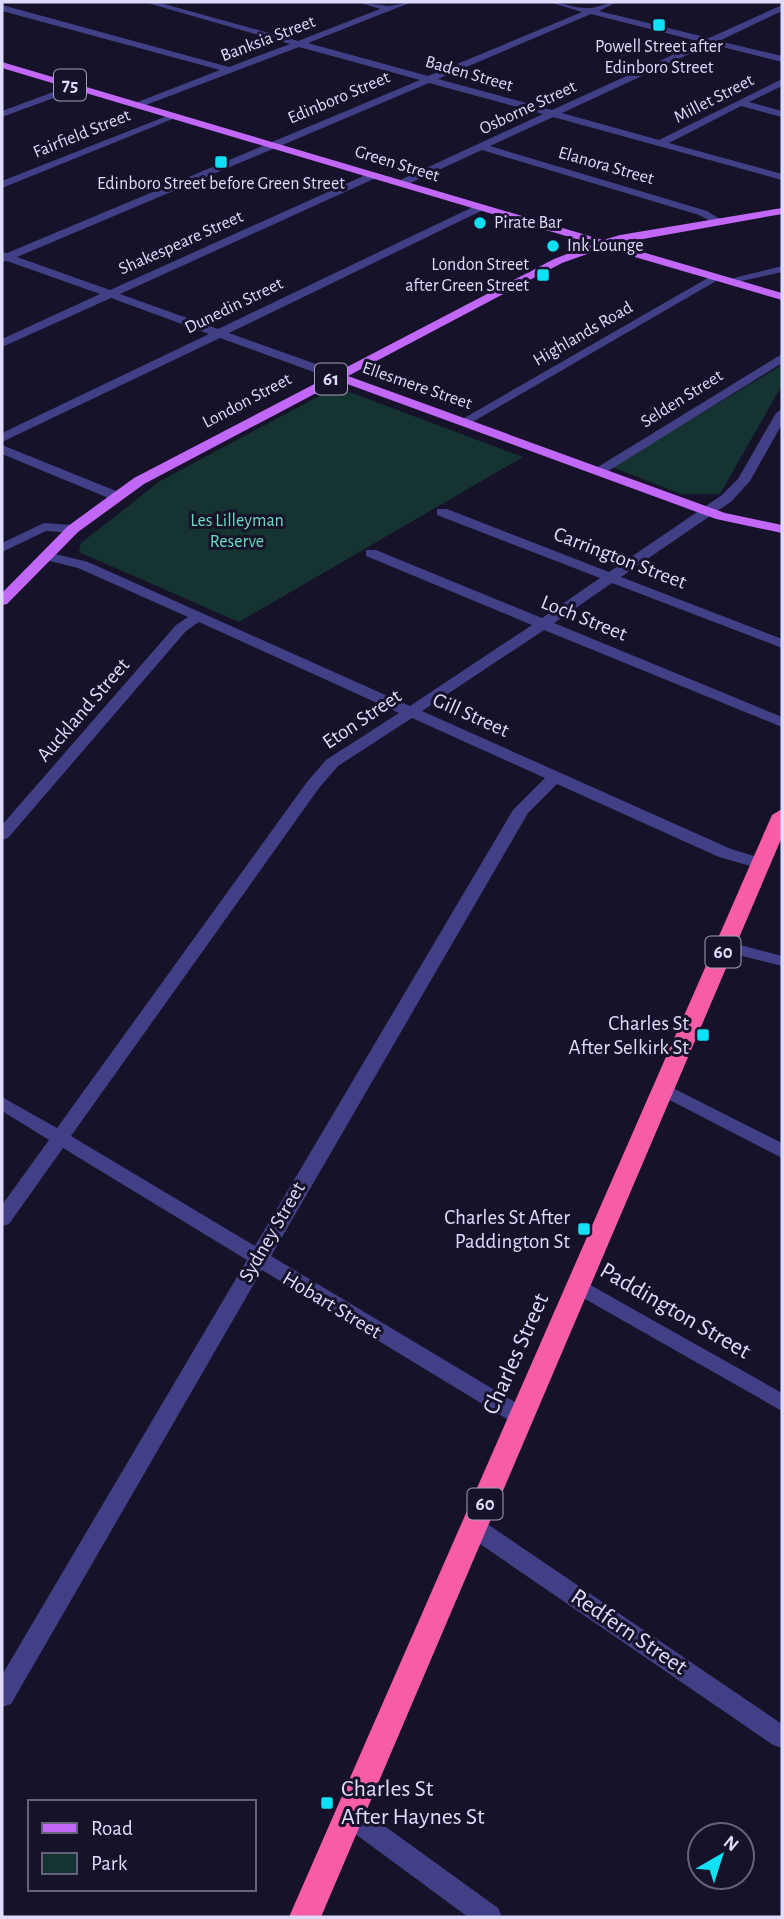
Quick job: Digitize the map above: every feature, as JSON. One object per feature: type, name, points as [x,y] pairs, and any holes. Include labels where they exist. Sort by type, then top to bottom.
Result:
[{"type":"highway","name":"Charles Street","points":[[305,1917],[782,815]]},
{"type":"main road","name":"Green Street","points":[[2,65],[782,297]]},
{"type":"main road","name":"London Street","points":[[2,601],[73,529],[116,496],[190,452],[558,261],[596,242],[782,208]]},
{"type":"main road","name":"Ellesmere Street","points":[[337,376],[707,510],[782,529]]},
{"type":"street","points":[[2,8],[19,2]]},
{"type":"street","name":"Baden Street","points":[[148,2],[782,177]]},
{"type":"street","points":[[362,2],[389,9]]},
{"type":"street","name":"Banksia Street","points":[[138,106],[408,2]]},
{"type":"street","points":[[553,2],[782,59]]},
{"type":"street","name":"Edinboro Street","points":[[4,257],[612,2]]},
{"type":"street","points":[[2,8],[229,70]]},
{"type":"street","name":"Osborne Street","points":[[402,183],[782,8]]},
{"type":"street","name":"Millet Street","points":[[661,144],[782,82]]},
{"type":"street","points":[[2,114],[75,87]]},
{"type":"street","points":[[740,103],[782,114]]},
{"type":"street","name":"Fairfield Street","points":[[2,185],[175,116]]},
{"type":"street","name":"Elanora Street","points":[[482,147],[716,219]]},
{"type":"street","name":"Shakespeare Street","points":[[2,343],[374,175]]},
{"type":"street","name":"Dunedin Street","points":[[2,438],[481,207]]},
{"type":"street","name":"Ellesmere Street","points":[[4,257],[337,376]]},
{"type":"street","name":"Highlands Road","points":[[465,421],[722,279],[782,268]]},
{"type":"street","name":"Selden Street","points":[[600,471],[782,358]]},
{"type":"street","name":"Eton Street","points":[[2,1219],[313,785],[332,763],[483,665],[540,623],[707,510],[743,481],[782,413]]},
{"type":"street","points":[[2,449],[116,496]]},
{"type":"street","name":"Carrington Street","points":[[442,512],[782,644]]},
{"type":"street","points":[[2,548],[44,527],[73,529]]},
{"type":"street","name":"Loch Street","points":[[371,553],[782,722]]},
{"type":"street","name":"Gill Street","points":[[47,556],[83,565],[725,853],[761,864]]},
{"type":"street","name":"Auckland Street","points":[[2,835],[181,628],[199,616]]},
{"type":"street","name":"Sydney Street","points":[[2,1697],[521,810],[556,776]]},
{"type":"street","points":[[725,946],[782,961]]},
{"type":"street","points":[[663,1089],[782,1151]]},
{"type":"street","name":"Hobart Street","points":[[2,1103],[256,1259],[520,1416]]},
{"type":"street","name":"Paddington Street","points":[[578,1286],[782,1403]]},
{"type":"street","name":"Redfern Street","points":[[475,1528],[782,1737]]},
{"type":"street","points":[[348,1814],[489,1917]]},
{"type":"green space","points":[[782,365],[782,385],[720,494],[681,494],[612,467]]},
{"type":"green space","name":"Les Lilleyman Reserve","points":[[336,387],[523,457],[239,622],[79,552],[81,543],[160,481]]},
{"type":"place","name":"Powell Street after Edinboro Street","points":[[659,25]]},
{"type":"place","name":"Edinboro Street before Green Street","points":[[221,162]]},
{"type":"place","name":"Pirate Bar","points":[[480,223]]},
{"type":"place","name":"Ink Lounge","points":[[553,246]]},
{"type":"place","name":"London Street after Green Street","points":[[543,275]]},
{"type":"place","name":"Charles St After Selkirk St","points":[[703,1035]]},
{"type":"place","name":"Charles St After Paddington St","points":[[584,1229]]},
{"type":"place","name":"Charles St After Haynes St","points":[[327,1803]]}]
